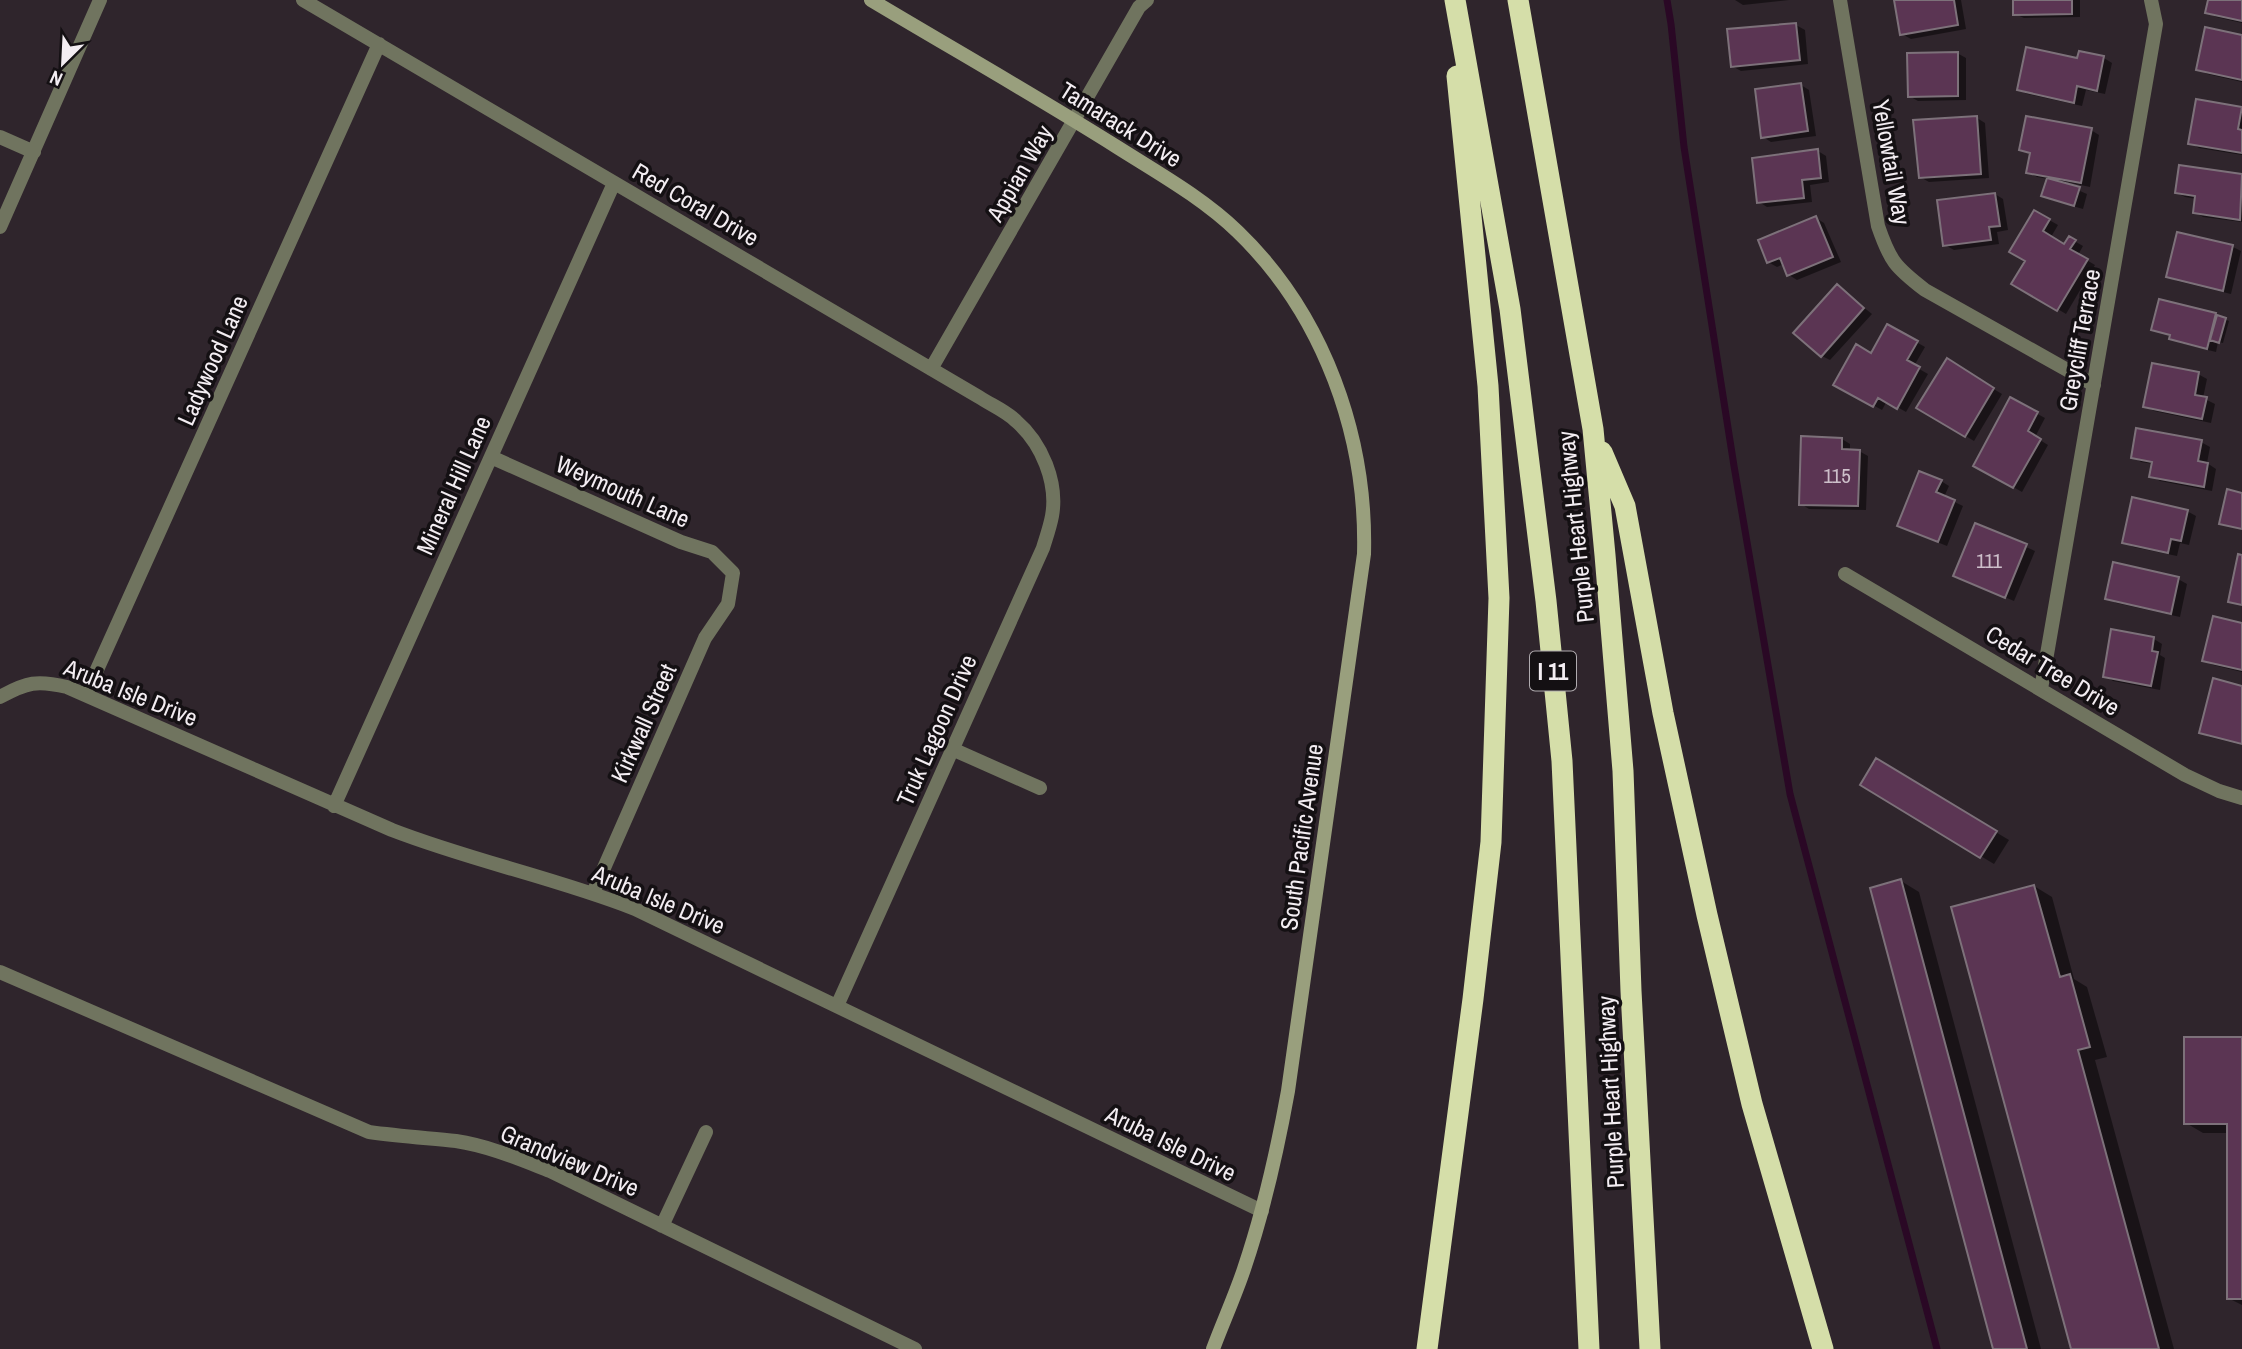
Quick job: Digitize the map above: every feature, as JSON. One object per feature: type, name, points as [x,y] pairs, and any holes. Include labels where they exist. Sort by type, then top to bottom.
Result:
[{"type":"highway","points":[[1427,1349],[1473,999],[1490,842],[1499,598],[1488,386],[1453,0]]},
{"type":"highway","name":"Purple Heart Highway","points":[[1453,0],[1510,309],[1561,748],[1589,1349]]},
{"type":"highway","name":"Purple Heart Highway","points":[[1518,0],[1593,429],[1623,771],[1631,991],[1650,1349]]},
{"type":"highway","points":[[1593,429],[1625,506],[1662,713],[1710,928],[1752,1104],[1823,1349]]},
{"type":"street","points":[[0,227],[100,0]]},
{"type":"street","name":"Red Coral Drive","points":[[303,0],[1017,421],[1048,467]]},
{"type":"street","name":"Tamarack Drive","points":[[871,0],[1075,121],[1207,205],[1238,232],[1266,262],[1311,328]]},
{"type":"street","name":"Appian Way","points":[[930,369],[1139,7],[1147,0]]},
{"type":"street","name":"Yellowtail Way","points":[[1840,0],[1878,226],[1888,254],[1903,273],[1924,290],[2094,385]]},
{"type":"street","name":"Greycliff Terrace","points":[[2041,689],[2156,24],[2151,0]]},
{"type":"street","name":"Ladywood Lane","points":[[86,694],[379,44]]},
{"type":"street","points":[[0,136],[34,152]]},
{"type":"street","name":"Mineral Hill Lane","points":[[334,806],[614,183]]},
{"type":"street","name":"South Pacific Avenue","points":[[1213,1349],[1243,1272],[1274,1167],[1288,1091],[1364,554],[1362,490],[1349,421],[1311,328]]},
{"type":"street","name":"Weymouth Lane","points":[[491,457],[681,542],[712,552],[733,573]]},
{"type":"street","name":"Truk Lagoon Drive","points":[[837,1006],[1043,548],[1052,515],[1048,467]]},
{"type":"street","name":"Kirkwall Street","points":[[593,892],[705,638],[728,604],[733,573]]},
{"type":"street","name":"Cedar Tree Drive","points":[[1845,573],[2185,775],[2219,792],[2242,798]]},
{"type":"street","name":"Aruba Isle Drive","points":[[0,697],[18,687],[44,682],[86,694],[334,806],[441,849],[593,892],[635,909],[1262,1211]]},
{"type":"street","points":[[952,749],[1040,788]]},
{"type":"street","name":"Grandview Drive","points":[[0,972],[369,1132],[457,1142],[501,1152],[550,1171],[915,1349]]},
{"type":"street","points":[[662,1226],[706,1132]]},
{"type":"building","points":[[1894,0],[1954,0],[1958,25],[1900,35]]},
{"type":"building","points":[[2013,0],[2072,0],[2072,14],[2013,15]]},
{"type":"building","points":[[2208,0],[2242,0],[2242,21],[2205,13]]},
{"type":"building","points":[[1796,23],[1800,60],[1731,67],[1727,29]]},
{"type":"building","points":[[2205,27],[2242,35],[2242,80],[2196,70]]},
{"type":"building","points":[[2026,47],[2077,58],[2079,51],[2104,56],[2097,91],[2077,86],[2074,103],[2017,90]]},
{"type":"building","points":[[1958,52],[1958,96],[1908,97],[1907,53]]},
{"type":"building","points":[[1801,83],[1808,131],[1761,138],[1755,89]]},
{"type":"building","points":[[2196,99],[2242,107],[2238,129],[2242,130],[2242,153],[2188,144]]},
{"type":"building","points":[[1977,116],[1981,174],[1919,178],[1913,120]]},
{"type":"building","points":[[2026,116],[2092,128],[2081,183],[2026,173],[2030,153],[2019,150]]},
{"type":"building","points":[[1818,149],[1821,178],[1802,180],[1804,198],[1757,203],[1752,158]]},
{"type":"building","points":[[2179,165],[2242,174],[2240,220],[2193,213],[2195,196],[2175,193]]},
{"type":"building","points":[[2047,178],[2080,187],[2074,206],[2041,196]]},
{"type":"building","points":[[1995,193],[2000,226],[1989,227],[1991,240],[1943,246],[1937,200]]},
{"type":"building","points":[[2034,210],[2050,219],[2043,231],[2064,244],[2069,236],[2076,240],[2070,249],[2088,259],[2057,311],[2011,284],[2025,261],[2009,252]]},
{"type":"building","points":[[1816,216],[1833,257],[1787,276],[1780,258],[1767,263],[1758,240]]},
{"type":"building","points":[[2177,232],[2233,245],[2223,291],[2166,277]]},
{"type":"building","points":[[1837,284],[1864,308],[1821,357],[1793,333]]},
{"type":"building","points":[[2159,299],[2216,313],[2207,349],[2169,339],[2170,335],[2151,330]]},
{"type":"building","points":[[2217,315],[2226,318],[2219,343],[2210,340]]},
{"type":"building","points":[[1887,324],[1918,341],[1907,360],[1920,367],[1897,409],[1878,398],[1873,407],[1833,385],[1856,344],[1871,353]]},
{"type":"building","points":[[1947,358],[1994,388],[1965,437],[1916,408]]},
{"type":"building","points":[[2152,363],[2199,372],[2195,395],[2207,397],[2202,419],[2143,407]]},
{"type":"building","points":[[2010,397],[2038,412],[2028,431],[2041,439],[2013,488],[1973,466]]},
{"type":"building","points":[[2136,428],[2202,440],[2198,461],[2208,463],[2204,487],[2149,477],[2152,462],[2131,458]]},
{"type":"building","points":[[1801,436],[1842,438],[1842,449],[1860,450],[1858,506],[1799,505]]},
{"type":"building","points":[[1919,471],[1942,480],[1936,492],[1955,500],[1938,542],[1897,526]]},
{"type":"building","points":[[2227,489],[2242,493],[2242,529],[2219,524]]},
{"type":"building","points":[[2132,497],[2188,510],[2181,541],[2171,539],[2168,553],[2122,543]]},
{"type":"building","points":[[1975,523],[2027,544],[2005,598],[1953,576]]},
{"type":"building","points":[[2238,554],[2242,555],[2242,605],[2228,602]]},
{"type":"building","points":[[2113,562],[2179,577],[2171,614],[2105,599]]},
{"type":"building","points":[[2213,616],[2242,623],[2242,670],[2202,661]]},
{"type":"building","points":[[2111,629],[2154,637],[2152,651],[2158,652],[2151,686],[2103,677]]},
{"type":"building","points":[[2213,678],[2242,686],[2242,744],[2199,733]]},
{"type":"building","points":[[1876,758],[1997,831],[1980,858],[1860,785]]},
{"type":"building","points":[[1901,879],[2027,1349],[1993,1349],[1870,888]]},
{"type":"building","points":[[2034,885],[2060,977],[2070,974],[2090,1047],[2078,1050],[2159,1349],[2071,1349],[1951,907]]},
{"type":"building","points":[[2184,1037],[2242,1037],[2242,1299],[2227,1299],[2227,1124],[2184,1124]]},
{"type":"waterway","points":[[1667,0],[1684,147],[1734,466],[1790,794],[1937,1349]]}]
